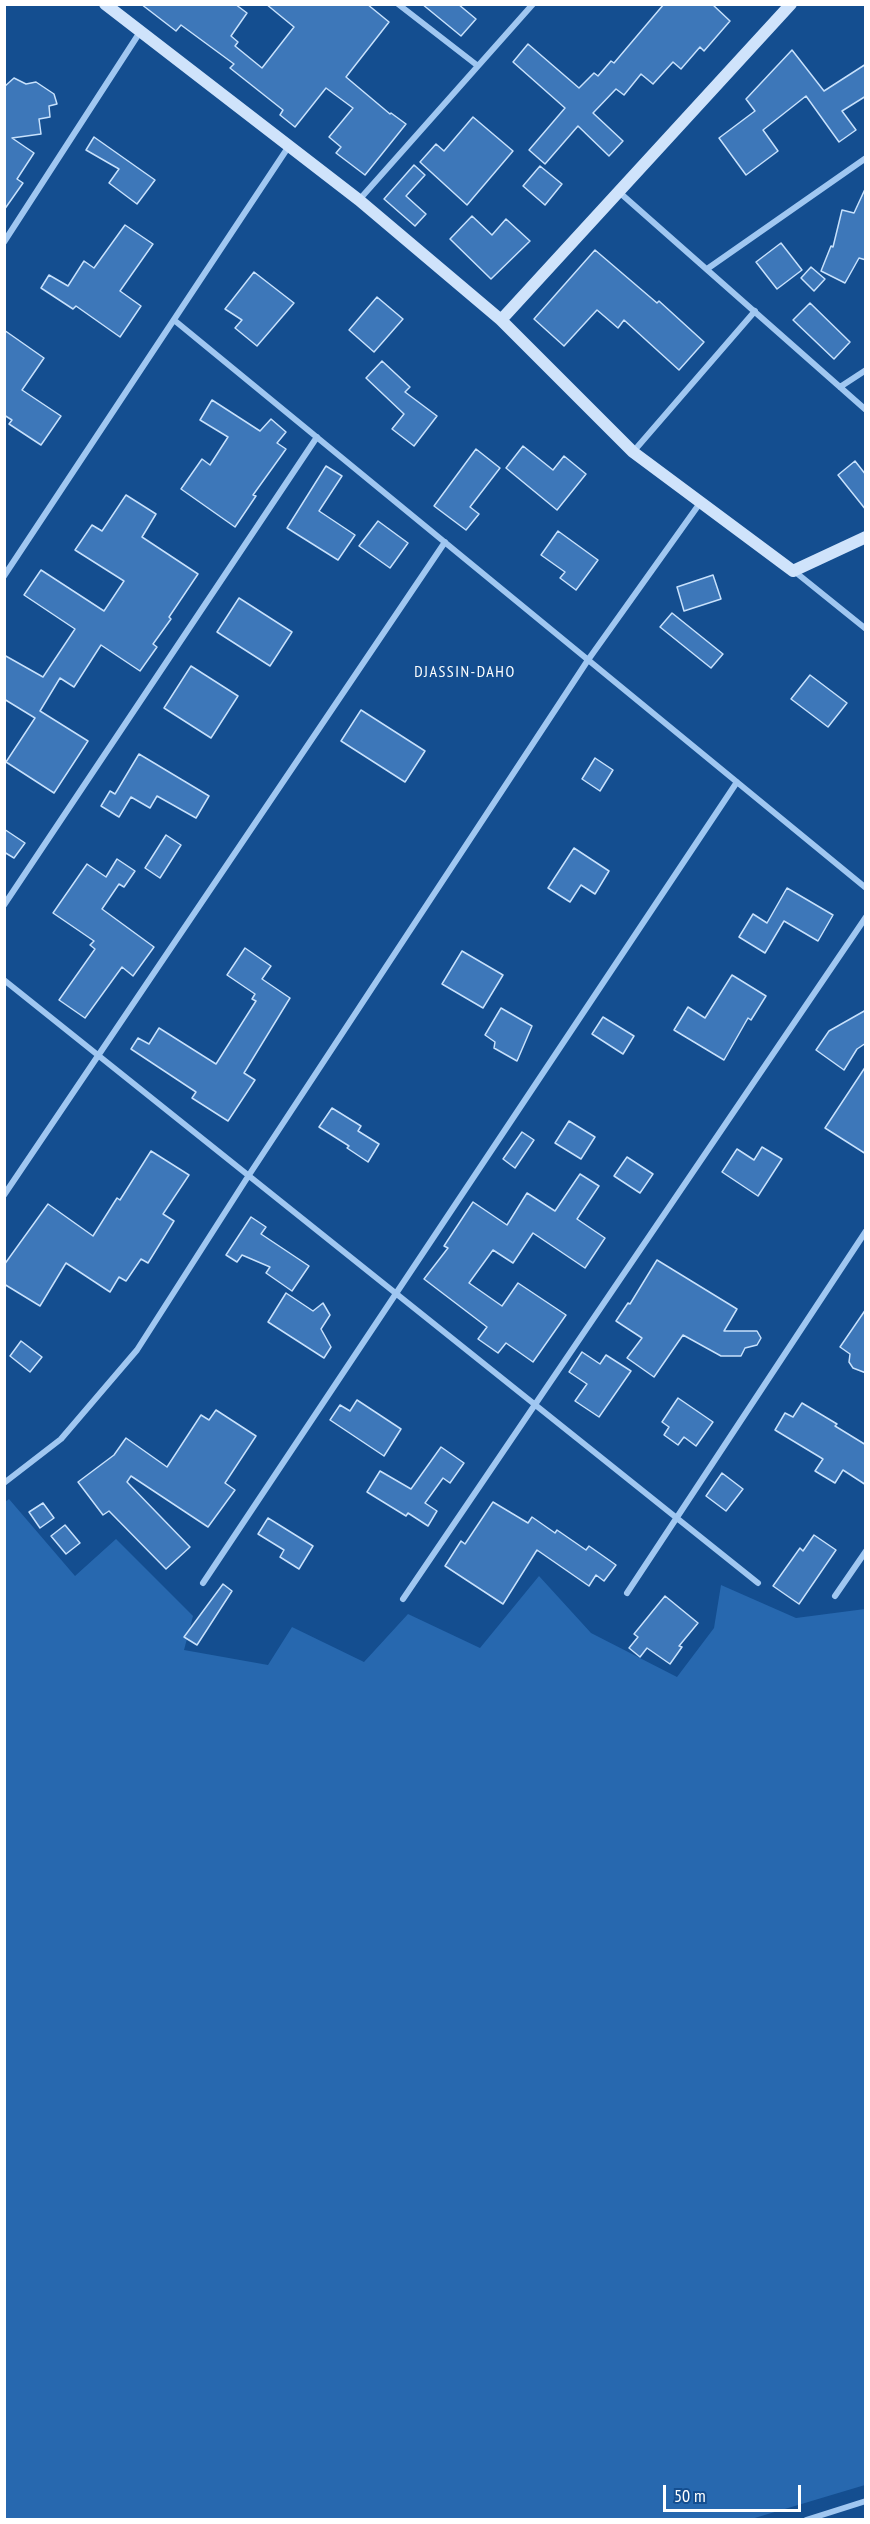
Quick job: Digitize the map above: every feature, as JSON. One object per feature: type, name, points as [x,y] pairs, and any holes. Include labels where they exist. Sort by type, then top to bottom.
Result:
[{"type":"street","points":[[105,4],[359,200],[501,320],[633,452],[793,571],[866,629]]},
{"type":"street","points":[[398,4],[478,66]]},
{"type":"street","points":[[359,200],[533,4]]},
{"type":"street","points":[[501,320],[791,4]]},
{"type":"street","points":[[4,242],[140,32]]},
{"type":"street","points":[[4,576],[289,145]]},
{"type":"street","points":[[707,269],[866,158]]},
{"type":"street","points":[[619,191],[866,410]]},
{"type":"street","points":[[633,452],[755,311]]},
{"type":"street","points":[[174,320],[866,888]]},
{"type":"street","points":[[840,387],[866,370]]},
{"type":"street","points":[[4,905],[317,437]]},
{"type":"street","points":[[4,1483],[61,1439],[137,1350],[249,1174],[588,660],[700,503]]},
{"type":"street","points":[[793,571],[866,537]]},
{"type":"street","points":[[4,1195],[445,542]]},
{"type":"street","points":[[203,1583],[737,782]]},
{"type":"street","points":[[403,1599],[866,917]]},
{"type":"street","points":[[4,980],[759,1583]]},
{"type":"street","points":[[627,1593],[866,1231]]},
{"type":"street","points":[[835,1596],[866,1551]]},
{"type":"street","points":[[806,2520],[866,2501]]},
{"type":"shaded area","points":[[9,1499],[75,1576],[116,1539],[193,1616],[184,1650],[268,1665],[292,1627],[364,1662],[408,1614],[480,1648],[539,1576],[591,1633],[677,1677],[714,1628],[721,1585],[796,1618],[865,1609],[865,2485],[748,2520],[5,2520],[5,1502]]},
{"type":"building","points":[[141,4],[235,4],[247,13],[231,36],[238,42],[235,46],[262,68],[294,27],[266,4],[367,4],[389,22],[346,77],[390,114],[406,124],[365,175],[336,153],[341,147],[329,137],[353,108],[326,88],[295,127],[280,115],[283,110],[230,68],[234,64],[181,25],[176,31]]},
{"type":"building","points":[[422,4],[458,4],[476,19],[461,36]]},
{"type":"building","points":[[664,4],[712,4],[730,21],[704,51],[700,47],[681,69],[673,62],[653,84],[641,74],[624,95],[616,89],[593,113],[623,141],[609,156],[578,126],[545,164],[529,150],[565,108],[513,62],[528,44],[579,88],[594,73],[598,76],[611,61],[614,63]]},
{"type":"building","points":[[792,50],[824,91],[866,64],[866,96],[842,111],[856,130],[839,142],[806,96],[763,130],[778,151],[746,175],[719,138],[755,111],[746,99]]},
{"type":"building","points":[[14,78],[26,84],[36,82],[54,94],[57,104],[49,106],[50,117],[39,119],[41,134],[12,138],[34,153],[17,179],[23,183],[4,210],[4,87]]},
{"type":"building","points":[[473,117],[513,151],[467,205],[420,162],[436,144],[444,151]]},
{"type":"building","points":[[94,137],[155,180],[137,204],[109,183],[119,169],[86,150]]},
{"type":"building","points":[[414,165],[425,175],[406,196],[426,214],[415,226],[384,199]]},
{"type":"building","points":[[540,166],[562,184],[545,205],[523,186]]},
{"type":"building","points":[[866,187],[866,260],[859,258],[845,283],[821,271],[831,246],[833,247],[842,210],[854,213]]},
{"type":"building","points":[[472,216],[492,235],[506,219],[530,241],[491,279],[450,239]]},
{"type":"building","points":[[125,225],[153,244],[120,291],[141,306],[120,337],[76,306],[73,309],[41,288],[49,275],[68,286],[84,261],[94,268]]},
{"type":"building","points":[[781,243],[802,270],[777,289],[756,262]]},
{"type":"building","points":[[595,250],[657,303],[659,301],[704,342],[679,370],[624,320],[618,328],[597,310],[564,346],[534,319]]},
{"type":"building","points":[[811,267],[825,279],[814,291],[801,278]]},
{"type":"building","points":[[254,272],[294,303],[257,346],[235,328],[242,320],[225,309]]},
{"type":"building","points":[[377,297],[403,319],[374,352],[349,330]]},
{"type":"building","points":[[810,303],[850,342],[834,359],[793,320]]},
{"type":"building","points":[[4,330],[44,358],[22,390],[61,416],[41,445],[9,424],[12,420],[4,415]]},
{"type":"building","points":[[382,361],[410,387],[405,392],[437,416],[414,446],[392,429],[404,414],[366,378]]},
{"type":"building","points":[[212,400],[260,431],[271,419],[286,432],[277,443],[286,449],[253,495],[256,496],[235,527],[181,489],[202,459],[210,465],[228,437],[200,420]]},
{"type":"building","points":[[523,446],[553,470],[564,456],[586,474],[557,510],[506,468]]},
{"type":"building","points":[[476,449],[500,468],[470,507],[479,514],[466,530],[434,506]]},
{"type":"building","points":[[855,461],[866,475],[866,510],[838,475]]},
{"type":"building","points":[[326,466],[342,476],[319,511],[355,535],[338,560],[287,528]]},
{"type":"building","points":[[126,495],[156,514],[142,537],[198,574],[169,617],[171,619],[153,644],[157,647],[140,671],[101,645],[74,687],[60,678],[40,711],[88,741],[54,793],[6,762],[35,718],[4,699],[4,655],[43,677],[75,629],[24,595],[41,570],[104,611],[124,581],[75,550],[92,525],[102,531]]},
{"type":"building","points":[[378,521],[408,543],[390,568],[359,546]]},
{"type":"building","points":[[558,531],[598,560],[576,590],[560,578],[565,572],[541,555]]},
{"type":"building","points":[[713,575],[721,599],[684,611],[677,587]]},
{"type":"building","points":[[239,598],[292,632],[270,666],[217,632]]},
{"type":"building","points":[[672,613],[723,654],[711,668],[660,627]]},
{"type":"building","points":[[191,666],[238,696],[211,738],[164,708]]},
{"type":"building","points":[[810,675],[847,703],[828,727],[791,699]]},
{"type":"building","points":[[361,710],[425,751],[405,782],[341,741]]},
{"type":"building","points":[[139,754],[209,796],[196,818],[157,796],[150,808],[131,797],[119,817],[101,806],[110,791],[115,794]]},
{"type":"building","points":[[595,758],[613,770],[600,791],[582,779]]},
{"type":"building","points":[[4,829],[25,843],[14,858],[4,852]]},
{"type":"building","points":[[166,835],[181,845],[160,878],[145,868]]},
{"type":"building","points":[[574,848],[609,871],[595,894],[581,885],[570,902],[548,888]]},
{"type":"building","points":[[117,859],[135,871],[124,887],[119,884],[102,909],[154,947],[133,976],[122,967],[85,1018],[59,1000],[95,949],[90,945],[94,941],[53,913],[87,864],[106,877]]},
{"type":"building","points":[[787,888],[833,915],[818,941],[784,921],[765,953],[739,937],[753,914],[767,923]]},
{"type":"building","points":[[245,948],[271,966],[262,979],[290,998],[244,1073],[255,1080],[228,1121],[192,1098],[196,1092],[131,1049],[138,1038],[149,1044],[159,1028],[216,1064],[256,1001],[252,999],[255,994],[227,975]]},
{"type":"building","points":[[462,951],[503,975],[483,1008],[442,984]]},
{"type":"building","points":[[732,975],[766,996],[751,1020],[748,1018],[724,1060],[674,1030],[688,1007],[705,1018]]},
{"type":"building","points":[[501,1008],[532,1026],[517,1061],[494,1048],[495,1042],[485,1035]]},
{"type":"building","points":[[866,1010],[866,1043],[857,1049],[844,1070],[816,1050],[829,1031]]},
{"type":"building","points":[[603,1017],[634,1036],[623,1054],[592,1034]]},
{"type":"building","points":[[866,1066],[866,1154],[825,1128]]},
{"type":"building","points":[[332,1108],[361,1126],[358,1131],[379,1144],[368,1162],[347,1148],[349,1146],[319,1127]]},
{"type":"building","points":[[569,1121],[595,1137],[581,1159],[555,1143]]},
{"type":"building","points":[[522,1132],[534,1140],[515,1168],[503,1159]]},
{"type":"building","points":[[762,1147],[782,1159],[758,1196],[722,1172],[737,1149],[754,1160]]},
{"type":"building","points":[[151,1151],[189,1175],[163,1214],[174,1221],[148,1263],[141,1259],[126,1281],[119,1277],[110,1292],[66,1263],[40,1306],[4,1284],[4,1265],[48,1204],[93,1236],[117,1198],[120,1200]]},
{"type":"building","points":[[627,1157],[653,1174],[640,1193],[614,1176]]},
{"type":"building","points":[[580,1174],[599,1186],[577,1219],[605,1238],[585,1268],[533,1233],[513,1263],[493,1250],[469,1283],[502,1306],[518,1283],[566,1315],[533,1362],[506,1343],[498,1353],[478,1339],[487,1327],[424,1279],[448,1248],[444,1246],[473,1202],[507,1225],[527,1193],[555,1211]]},
{"type":"building","points":[[251,1217],[266,1227],[261,1234],[309,1266],[292,1291],[266,1273],[270,1267],[242,1255],[237,1262],[226,1255]]},
{"type":"building","points":[[657,1260],[737,1309],[724,1331],[757,1331],[761,1338],[757,1345],[745,1348],[741,1356],[721,1356],[683,1335],[654,1377],[627,1358],[642,1338],[616,1321],[628,1303],[630,1304]]},
{"type":"building","points":[[286,1293],[313,1311],[323,1303],[330,1315],[321,1329],[331,1347],[324,1358],[268,1322]]},
{"type":"building","points":[[866,1309],[866,1373],[853,1368],[849,1362],[850,1354],[840,1347]]},
{"type":"building","points":[[21,1341],[42,1357],[30,1372],[10,1356]]},
{"type":"building","points":[[582,1352],[600,1364],[606,1355],[631,1371],[599,1417],[575,1401],[587,1384],[569,1372]]},
{"type":"building","points":[[678,1398],[713,1422],[696,1446],[684,1437],[678,1445],[664,1435],[669,1427],[662,1422]]},
{"type":"building","points":[[357,1400],[401,1429],[384,1456],[330,1420],[340,1405],[350,1411]]},
{"type":"building","points":[[802,1403],[866,1445],[866,1485],[843,1470],[835,1483],[815,1471],[823,1459],[775,1430],[785,1413],[793,1417]]},
{"type":"building","points":[[216,1410],[256,1436],[225,1483],[235,1490],[208,1527],[131,1476],[127,1482],[190,1547],[166,1569],[109,1511],[103,1515],[78,1482],[114,1455],[126,1438],[167,1467],[201,1415],[209,1420]]},
{"type":"building","points":[[441,1447],[464,1463],[450,1483],[443,1478],[425,1503],[437,1511],[428,1526],[408,1513],[406,1516],[367,1492],[380,1471],[411,1489]]},
{"type":"building","points":[[722,1473],[743,1489],[726,1511],[706,1496]]},
{"type":"building","points":[[493,1502],[528,1523],[532,1517],[555,1533],[557,1530],[586,1550],[589,1546],[616,1565],[604,1581],[596,1575],[589,1586],[537,1550],[503,1604],[445,1566],[461,1541],[465,1544]]},
{"type":"building","points":[[43,1503],[54,1518],[40,1528],[29,1512]]},
{"type":"building","points":[[268,1518],[313,1546],[299,1569],[280,1557],[284,1550],[258,1534]]},
{"type":"building","points":[[65,1525],[80,1543],[66,1554],[51,1536]]},
{"type":"building","points":[[814,1535],[836,1550],[799,1604],[773,1586],[800,1548],[803,1551]]},
{"type":"building","points":[[223,1584],[232,1591],[197,1645],[184,1637]]},
{"type":"building","points":[[665,1596],[698,1623],[679,1646],[682,1647],[670,1664],[647,1648],[640,1657],[629,1648],[638,1637],[634,1634]]},
{"type":"district","name":"DJASSIN-DAHO","points":[[465,672]]}]
